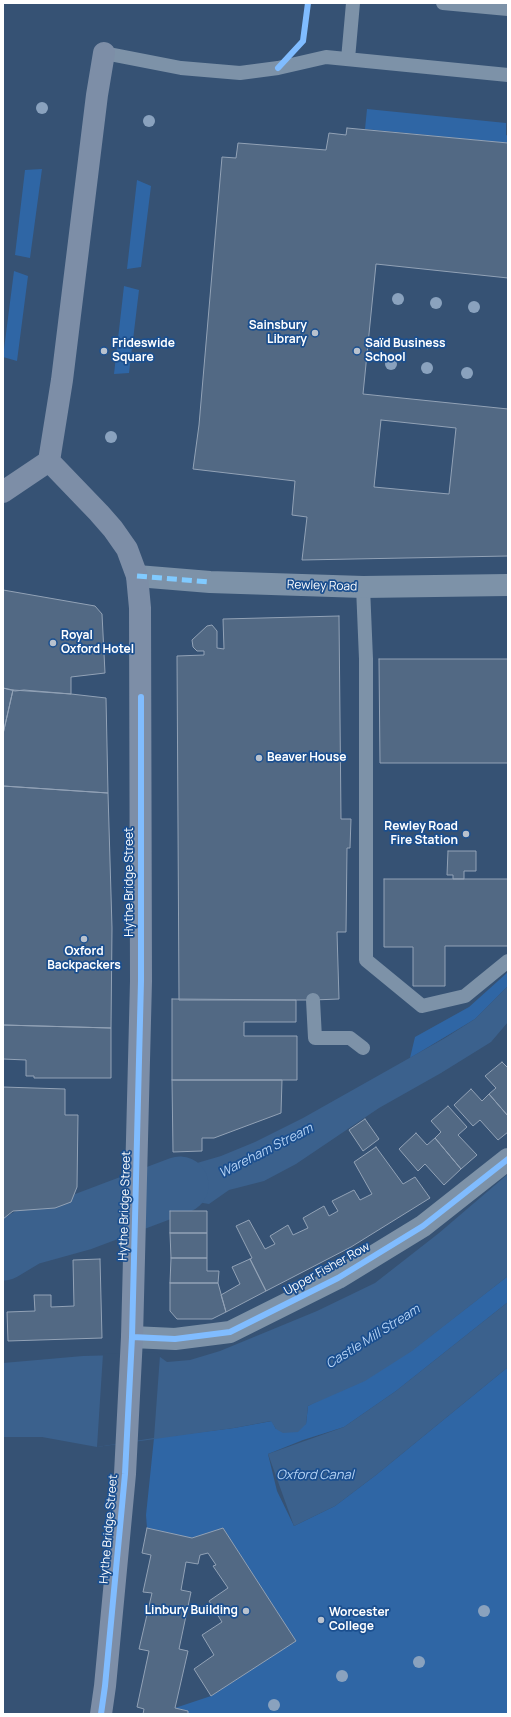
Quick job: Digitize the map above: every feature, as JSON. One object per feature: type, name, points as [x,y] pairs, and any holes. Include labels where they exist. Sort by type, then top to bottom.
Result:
[{"type":"main road","points":[[3,492],[49,461],[62,380],[97,95],[104,54]]},
{"type":"main road","points":[[49,461],[113,529],[127,549],[137,576]]},
{"type":"main road","name":"Hythe Bridge Street","points":[[101,1714],[106,1678],[126,1456],[136,1221],[141,982],[140,608],[137,576]]},
{"type":"street","name":"Rewley Road","points":[[137,576],[210,582],[364,587],[508,585]]},
{"type":"street","name":"Upper Fisher Row","points":[[132,1339],[176,1339],[230,1332],[338,1278],[423,1226],[508,1159]]},
{"type":"lane","points":[[348,59],[353,3]]},
{"type":"lane","points":[[443,3],[508,9]]},
{"type":"lane","points":[[104,54],[182,68],[240,73],[278,68],[326,57],[508,75]]},
{"type":"lane","points":[[364,587],[366,660],[366,960],[422,1006],[466,996],[508,961]]},
{"type":"lane","points":[[313,1000],[315,1038],[350,1038],[363,1048]]},
{"type":"shaded area","points":[[367,109],[506,123],[508,143],[365,129]]},
{"type":"shaded area","points":[[42,169],[30,258],[15,255],[25,170]]},
{"type":"shaded area","points":[[137,180],[151,186],[141,267],[127,269]]},
{"type":"shaded area","points":[[14,271],[28,276],[17,361],[3,357]]},
{"type":"shaded area","points":[[124,286],[139,290],[129,373],[114,374]]},
{"type":"shaded area","points":[[508,972],[508,986],[475,1019],[410,1058],[415,1037],[469,1007]]},
{"type":"shaded area","name":"Worcester College","points":[[508,1276],[508,1302],[396,1391],[344,1427],[303,1440],[268,1454],[277,1491],[294,1526],[335,1506],[376,1475],[508,1367],[508,1714],[188,1714],[188,1711],[175,1708],[211,1696],[296,1641],[223,1528],[192,1538],[147,1528],[146,1515],[154,1438],[234,1428],[272,1421],[276,1429],[306,1424],[308,1406],[411,1351]]},
{"type":"water","points":[[508,986],[508,1022],[491,1042],[441,1073],[379,1108],[296,1164],[264,1181],[229,1190],[209,1204],[197,1202],[175,1205],[105,1233],[106,1186],[176,1161],[197,1163],[221,1156],[255,1142],[303,1118],[445,1038],[475,1019]]},
{"type":"water","name":"Castle Mill Stream","points":[[508,1174],[508,1276],[412,1351],[365,1381],[308,1406],[306,1424],[298,1432],[283,1433],[276,1429],[271,1421],[234,1428],[97,1447],[42,1437],[3,1437],[3,1363],[83,1356],[156,1354],[167,1362],[190,1360],[220,1351],[317,1311],[375,1283],[439,1233]]},
{"type":"water","name":"Oxford Canal","points":[[508,1302],[508,1367],[376,1475],[335,1506],[294,1526],[268,1454],[344,1427],[396,1391]]},
{"type":"pier","points":[[169,1165],[168,1208],[105,1233],[106,1186]]},
{"type":"pier","points":[[156,1352],[160,1355],[154,1438],[97,1447],[103,1354]]},
{"type":"building","name":"Saïd Business School","points":[[347,128],[508,143],[508,278],[376,264],[363,394],[508,409],[508,556],[302,560],[307,517],[292,515],[295,481],[193,469],[199,425],[222,157],[236,158],[238,143],[326,150],[329,133],[346,135]],"holes":[[[381,420],[456,428],[449,494],[374,487]]]},
{"type":"building","name":"Royal Oxford Hotel","points":[[3,590],[95,606],[102,614],[105,673],[71,677],[71,694],[24,690],[15,691],[3,688]]},
{"type":"building","name":"Beaver House","points":[[339,616],[341,819],[351,819],[350,848],[347,848],[346,932],[337,932],[339,999],[179,1000],[177,656],[204,655],[204,651],[197,651],[193,647],[192,640],[207,626],[212,625],[217,631],[217,648],[224,649],[223,619]]},
{"type":"building","points":[[379,659],[508,659],[508,763],[380,763]]},
{"type":"building","points":[[3,688],[13,690],[3,734]]},
{"type":"building","points":[[13,690],[106,698],[108,793],[3,786],[3,734]]},
{"type":"building","points":[[3,786],[108,793],[112,928],[111,1028],[3,1025]]},
{"type":"building","points":[[448,851],[476,851],[476,871],[464,871],[464,879],[453,879],[453,875],[447,875]]},
{"type":"building","points":[[384,879],[508,879],[508,946],[445,946],[445,986],[413,986],[413,947],[384,947]]},
{"type":"building","points":[[172,999],[296,1000],[296,1022],[244,1022],[244,1036],[297,1036],[297,1080],[172,1080]]},
{"type":"building","points":[[3,1025],[111,1028],[111,1078],[34,1078],[34,1076],[26,1076],[26,1060],[3,1059]]},
{"type":"building","points":[[502,1062],[508,1068],[508,1116],[489,1094],[496,1088],[485,1076]]},
{"type":"building","points":[[172,1080],[282,1080],[281,1113],[214,1138],[202,1138],[202,1151],[173,1152]]},
{"type":"building","points":[[3,1087],[65,1089],[65,1115],[78,1115],[77,1187],[71,1202],[55,1208],[13,1211],[3,1219]]},
{"type":"building","points":[[471,1089],[482,1101],[489,1094],[508,1116],[508,1132],[498,1140],[480,1120],[473,1126],[454,1105]]},
{"type":"building","points":[[448,1106],[467,1127],[458,1135],[477,1155],[461,1169],[435,1138],[441,1132],[431,1121]]},
{"type":"building","points":[[365,1119],[379,1139],[363,1151],[349,1130]]},
{"type":"building","points":[[416,1133],[427,1145],[435,1138],[461,1169],[444,1185],[425,1164],[418,1171],[399,1149]]},
{"type":"building","points":[[376,1147],[403,1184],[415,1177],[430,1198],[351,1247],[266,1291],[236,1226],[249,1220],[265,1249],[275,1244],[270,1236],[288,1225],[293,1235],[308,1228],[303,1218],[324,1206],[329,1216],[338,1211],[332,1201],[354,1190],[360,1200],[372,1194],[354,1162]]},
{"type":"building","points":[[170,1211],[207,1211],[207,1233],[170,1233]]},
{"type":"building","points":[[170,1233],[207,1233],[207,1258],[171,1258]]},
{"type":"building","points":[[171,1258],[207,1258],[207,1271],[219,1271],[218,1283],[170,1283]]},
{"type":"building","points":[[100,1259],[102,1338],[8,1341],[7,1312],[35,1311],[34,1295],[51,1295],[51,1307],[74,1306],[73,1260]]},
{"type":"building","points":[[250,1259],[266,1291],[226,1312],[221,1295],[240,1284],[232,1267]]},
{"type":"building","points":[[170,1283],[218,1283],[226,1312],[212,1319],[177,1319],[170,1311]]},
{"type":"building","name":"Linbury Building","points":[[147,1528],[192,1538],[223,1528],[296,1641],[211,1696],[194,1669],[214,1655],[202,1635],[222,1622],[209,1601],[228,1588],[213,1566],[216,1565],[208,1553],[200,1555],[198,1564],[186,1562],[181,1590],[191,1592],[179,1649],[188,1651],[175,1708],[188,1711],[188,1714],[143,1714],[144,1709],[137,1707],[149,1651],[139,1649],[152,1593],[143,1592],[151,1555],[142,1553]]},
{"type":"waterway","name":"Wareham Stream","points":[[3,1252],[28,1237],[82,1222],[180,1185]]},
{"type":"marked path","points":[[137,576],[210,582]]},
{"type":"cycle path","points":[[278,68],[303,41],[308,3]]},
{"type":"cycle path","points":[[101,1714],[125,1474],[132,1337],[141,981],[141,697]]},
{"type":"cycle path","points":[[132,1337],[175,1339],[230,1332],[338,1278],[423,1226],[508,1159]]},
{"type":"place","name":"Sainsbury Library","points":[[315,333]]},
{"type":"place","name":"Frideswide Square","points":[[104,351]]},
{"type":"place","name":"Saïd Business School","points":[[357,351]]},
{"type":"place","name":"Royal Oxford Hotel","points":[[53,643]]},
{"type":"place","name":"Beaver House","points":[[259,758]]},
{"type":"place","name":"Rewley Road Fire Station","points":[[466,834]]},
{"type":"place","name":"Oxford Backpackers","points":[[84,939]]},
{"type":"place","name":"Linbury Building","points":[[246,1611]]},
{"type":"place","name":"Worcester College","points":[[321,1620]]}]
